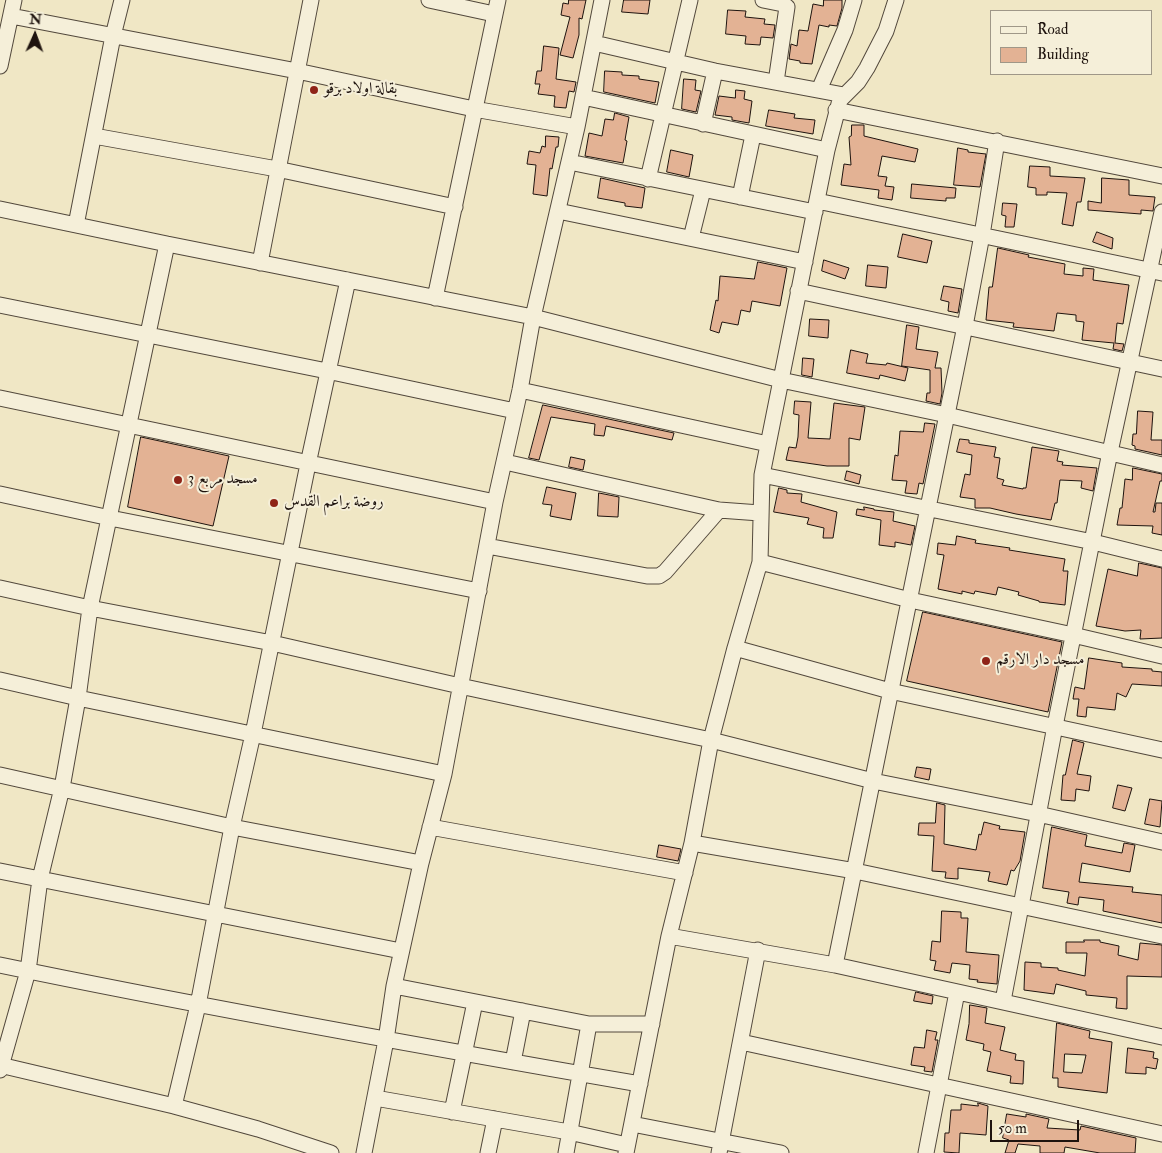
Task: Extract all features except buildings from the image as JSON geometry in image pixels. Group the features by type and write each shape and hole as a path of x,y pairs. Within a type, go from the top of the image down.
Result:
{"street":[{"path":"0,66 14,0"},
{"path":"76,224 113,36 122,0"},
{"path":"260,263 311,0"},
{"path":"429,0 496,7 435,298"},
{"path":"364,1153 386,1040 394,986 421,863 444,774 495,502 520,390 533,317 577,127 602,0"},
{"path":"648,179 690,0"},
{"path":"764,0 787,6 776,82"},
{"path":"819,90 845,30 854,0"},
{"path":"375,1098 569,1132 627,1149 669,936 692,844 711,740 734,648 760,562 762,475 836,110 844,95 858,82 867,68 886,31 896,0"},
{"path":"11,16 298,71 474,109 577,127"},
{"path":"594,43 715,71 844,95"},
{"path":"703,124 715,71"},
{"path":"583,97 827,150"},
{"path":"836,110 1162,176"},
{"path":"740,197 753,134"},
{"path":"94,136 277,169 455,207"},
{"path":"835,965 965,326 998,142"},
{"path":"569,162 740,197 816,206 982,235 1156,272"},
{"path":"691,238 702,190"},
{"path":"0,209 533,317 781,380 1162,465"},
{"path":"558,211 805,262"},
{"path":"1003,1001 1055,726 1129,361 1156,272 1162,212"},
{"path":"167,244 90,608 78,698 62,788 40,879 28,971 1,1067 174,1106 258,1129 331,1153"},
{"path":"174,1106 198,1005 232,827 272,643 327,371 348,280"},
{"path":"798,291 1162,369"},
{"path":"0,305 515,411"},
{"path":"520,390 768,444"},
{"path":"0,398 495,502"},
{"path":"505,462 720,510 760,513"},
{"path":"762,475 1093,542 1162,559"},
{"path":"0,494 110,518 479,591"},
{"path":"487,546 647,576 659,576 665,572 720,510"},
{"path":"760,562 910,600 1162,656"},
{"path":"0,588 90,608 272,643 711,740 873,781 1038,814 1162,842"},
{"path":"734,648 890,691 1162,750"},
{"path":"0,680 444,774"},
{"path":"0,775 232,827 421,863"},
{"path":"430,827 685,873"},
{"path":"692,844 855,871 1162,936"},
{"path":"0,871 402,951"},
{"path":"669,936 758,950 835,965 1162,1037"},
{"path":"720,1147 758,950"},
{"path":"0,965 198,1005 386,1040 640,1084"},
{"path":"394,986 589,1024 652,1024"},
{"path":"926,1153 957,992"},
{"path":"452,1112 475,1002"},
{"path":"513,1062 523,1011"},
{"path":"566,1153 589,1024"},
{"path":"741,1042 1162,1134"},
{"path":"488,1153 495,1120"},
{"path":"632,1124 720,1147 781,1153"}],"place":[{"name":"بقالة اولاد برقو","path":"314,90"},
{"name":"مسجد مربع 3","path":"178,480"},
{"name":"روضة براعم القدس","path":"274,503"},
{"name":"مسجد دار الارقم","path":"986,661"}]}
